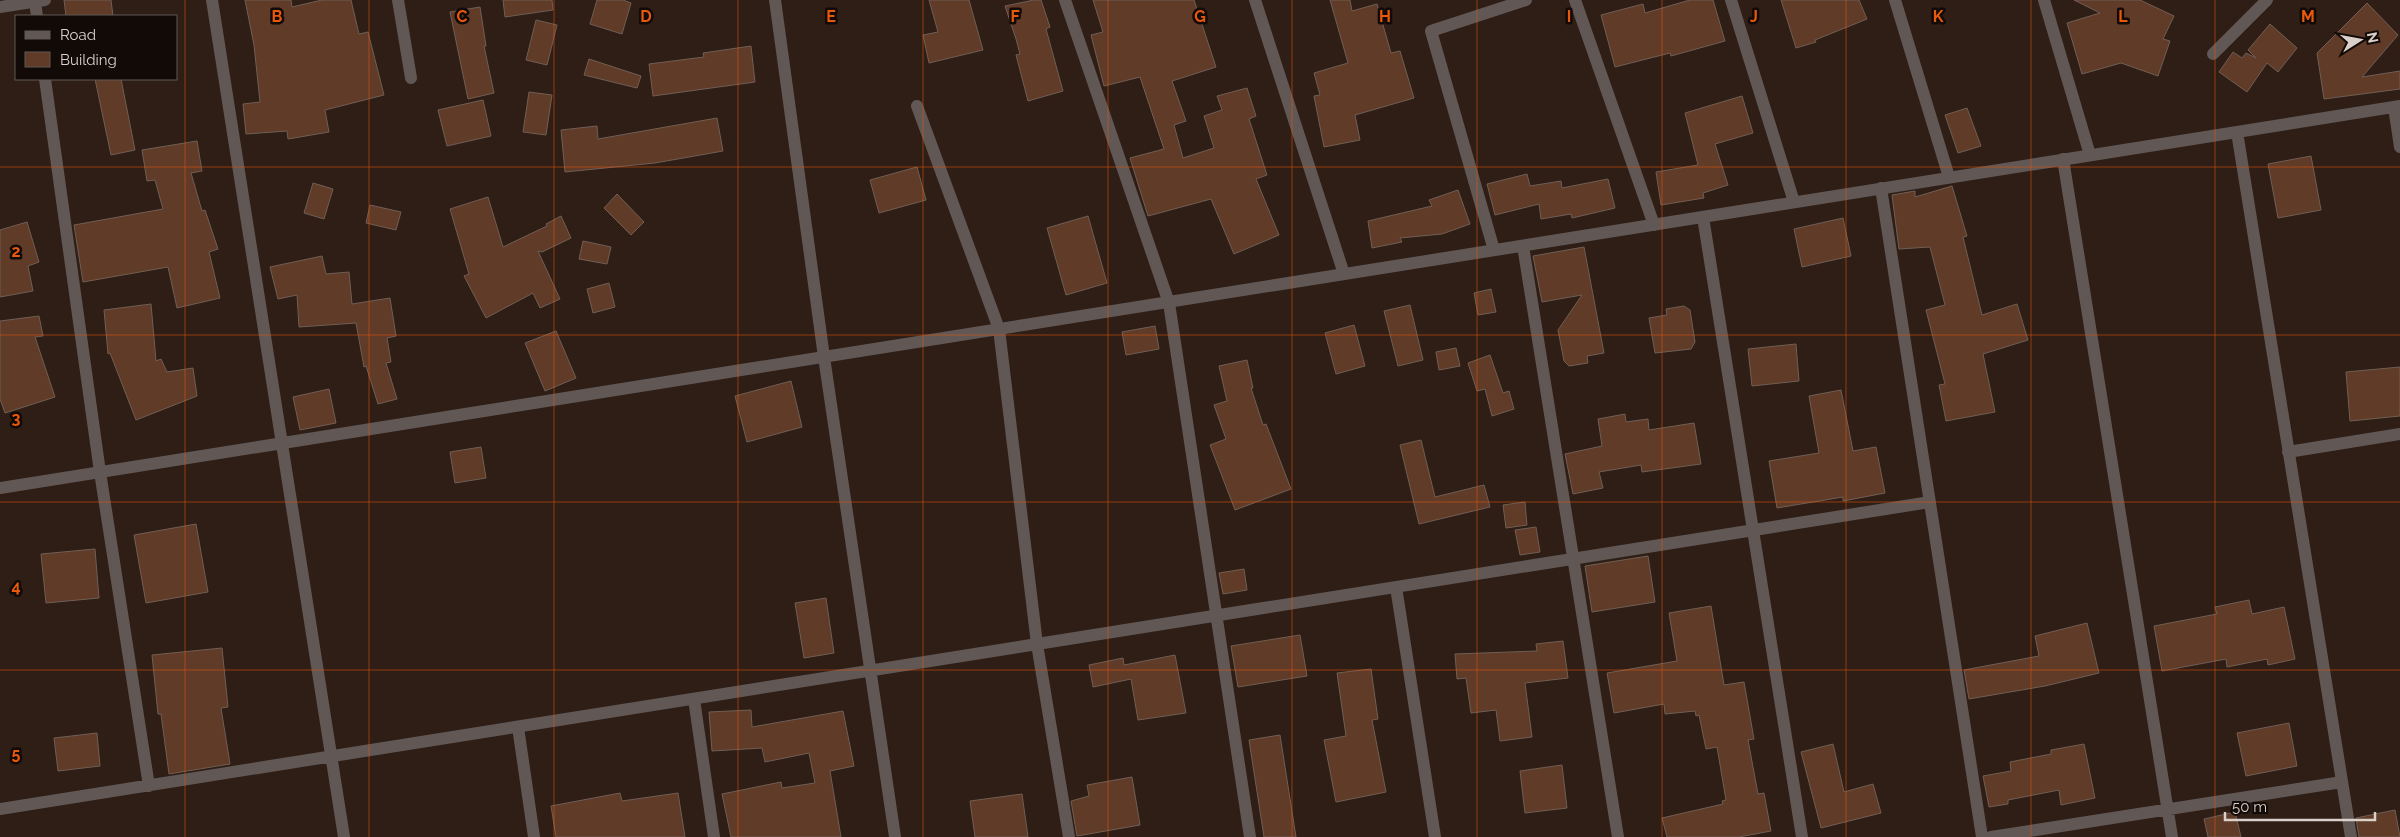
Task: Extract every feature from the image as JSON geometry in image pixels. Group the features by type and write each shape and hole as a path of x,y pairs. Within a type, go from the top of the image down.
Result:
{"street":[{"path":"212,0 344,837"},
{"path":"398,0 411,78"},
{"path":"775,0 869,671 895,837"},
{"path":"1065,0 1169,303 1250,837"},
{"path":"1255,0 1344,274"},
{"path":"1494,250 1431,31 1526,0"},
{"path":"1575,0 1654,224"},
{"path":"1731,0 1794,202"},
{"path":"1895,0 1949,178"},
{"path":"2044,0 2090,155"},
{"path":"2213,54 2267,0"},
{"path":"0,7 40,1 37,15"},
{"path":"45,80 100,472 149,786"},
{"path":"917,106 999,329 1037,644 1068,837"},
{"path":"0,488 2397,106 2400,147"},
{"path":"2237,132 2351,837"},
{"path":"2064,159 2172,837"},
{"path":"1881,188 1982,837"},
{"path":"1703,217 1802,837"},
{"path":"1523,246 1618,837"},
{"path":"2288,452 2400,434"},
{"path":"0,809 1930,502"},
{"path":"1396,587 1435,837"},
{"path":"694,699 714,837"},
{"path":"518,727 534,837"},
{"path":"1991,837 2342,782"}],"building":[{"path":"64,0 111,0 113,15 66,15"},
{"path":"245,0 291,0 292,7 322,0 351,0 359,34 368,32 384,95 325,110 329,132 288,139 287,131 246,134 243,104 260,102 254,45"},
{"path":"503,0 552,0 553,10 505,17"},
{"path":"597,0 623,0 631,3 622,34 590,24"},
{"path":"929,0 969,0 983,50 929,63 923,35 938,32"},
{"path":"1041,0 1050,27 1046,29 1063,91 1028,101 1016,55 1020,54 1005,6"},
{"path":"1093,0 1194,0 1216,67 1172,81 1186,121 1174,125 1183,158 1214,148 1204,116 1222,110 1217,96 1247,88 1256,116 1249,119 1267,175 1256,179 1279,235 1234,254 1211,199 1148,216 1130,158 1164,149 1140,77 1104,86 1091,35 1103,32"},
{"path":"1330,0 1350,0 1352,11 1377,4 1391,53 1400,51 1414,98 1355,115 1360,140 1324,147 1314,96 1320,95 1314,73 1348,63"},
{"path":"1690,0 1713,0 1725,41 1671,56 1670,53 1615,67 1601,15 1643,4 1645,13"},
{"path":"1781,0 1859,0 1867,19 1815,40 1816,42 1796,48"},
{"path":"2074,0 2140,0 2174,16 2163,39 2170,41 2158,76 2121,63 2082,74 2067,23 2100,13"},
{"path":"2367,3 2398,35 2362,77 2400,71 2400,89 2324,99 2317,53"},
{"path":"480,7 486,46 484,46 494,93 468,99 450,12"},
{"path":"536,20 557,25 547,65 526,60"},
{"path":"2270,24 2297,48 2278,72 2267,63 2247,92 2219,72 2233,52 2242,58 2246,53 2256,58 2248,50"},
{"path":"751,46 755,82 653,96 649,64 704,57 703,53"},
{"path":"589,59 641,76 637,88 584,75"},
{"path":"95,80 121,80 135,150 111,155"},
{"path":"529,92 552,95 546,135 523,132"},
{"path":"1742,96 1753,133 1715,144 1728,185 1703,193 1704,198 1661,205 1656,172 1698,165 1685,113"},
{"path":"483,100 491,136 447,146 438,110"},
{"path":"1967,108 1981,146 1958,153 1945,115"},
{"path":"717,118 723,151 655,163 565,172 561,130 597,126 598,139"},
{"path":"197,141 202,171 191,173 202,211 205,210 218,249 209,252 220,298 177,308 168,267 83,282 74,225 163,209 155,180 147,181 142,150"},
{"path":"2311,156 2321,210 2278,218 2268,164"},
{"path":"917,167 926,200 879,213 870,180"},
{"path":"1527,174 1530,186 1561,181 1562,188 1608,179 1615,208 1572,218 1571,214 1541,219 1539,204 1495,215 1487,184"},
{"path":"313,183 333,189 324,219 304,213"},
{"path":"1952,186 1967,236 1963,237 1982,315 2017,304 2028,340 1983,354 1995,412 1946,421 1939,385 1945,384 1926,310 1945,305 1930,247 1899,249 1892,195 1915,191 1915,197"},
{"path":"1458,190 1470,224 1442,234 1400,238 1402,242 1372,248 1368,221 1432,206 1429,200"},
{"path":"617,194 644,222 631,235 604,208"},
{"path":"488,197 503,247 547,226 546,224 561,216 571,238 542,252 538,251 560,299 540,308 533,293 486,318 464,276 469,274 450,209"},
{"path":"370,205 401,212 396,230 366,223"},
{"path":"1088,216 1107,283 1066,295 1047,228"},
{"path":"1843,218 1851,256 1802,267 1794,229"},
{"path":"27,222 39,262 28,266 33,291 0,297 0,230"},
{"path":"583,241 611,247 607,264 579,259"},
{"path":"1584,247 1604,353 1587,356 1588,363 1569,366 1564,361 1558,330 1582,295 1542,302 1533,256"},
{"path":"322,256 326,274 349,272 352,304 390,298 396,336 387,338 391,362 386,363 397,399 378,404 366,366 364,367 356,323 299,327 297,295 278,299 270,267"},
{"path":"609,283 615,307 593,313 587,289"},
{"path":"1491,289 1496,312 1478,315 1474,293"},
{"path":"151,304 156,361 161,359 167,372 193,368 197,396 136,420 110,353 108,354 104,310"},
{"path":"1410,305 1423,360 1398,366 1384,311"},
{"path":"1684,306 1690,310 1695,342 1691,349 1655,353 1649,318 1667,315 1666,309"},
{"path":"39,316 43,336 35,337 55,397 5,413 0,399 0,321"},
{"path":"1354,325 1365,366 1336,374 1325,333"},
{"path":"1155,326 1159,349 1126,355 1122,332"},
{"path":"556,331 576,378 545,391 525,343"},
{"path":"1796,344 1799,381 1752,386 1748,349"},
{"path":"1456,348 1460,366 1439,370 1436,352"},
{"path":"1490,355 1503,393 1509,391 1514,409 1492,416 1485,389 1477,391 1468,363"},
{"path":"1247,360 1253,388 1251,388 1263,425 1266,424 1291,489 1235,510 1210,445 1226,439 1214,405 1227,401 1219,366"},
{"path":"2400,367 2400,416 2350,421 2346,372"},
{"path":"791,381 802,427 747,442 735,396"},
{"path":"329,389 336,423 300,430 293,397"},
{"path":"1841,390 1853,451 1876,447 1885,493 1843,501 1843,497 1777,508 1769,461 1819,453 1809,396"},
{"path":"1625,414 1626,422 1648,419 1649,430 1694,423 1701,464 1642,472 1641,465 1599,472 1603,488 1573,494 1565,454 1602,446 1598,419"},
{"path":"1421,440 1435,497 1484,485 1490,507 1419,524 1400,445"},
{"path":"481,447 486,478 455,483 450,452"},
{"path":"1525,502 1527,525 1506,528 1503,505"},
{"path":"196,524 208,592 146,603 134,535"},
{"path":"1536,527 1540,552 1520,555 1515,530"},
{"path":"95,549 99,598 46,603 41,554"},
{"path":"1648,556 1655,602 1592,612 1585,566"},
{"path":"1244,569 1247,590 1223,594 1219,573"},
{"path":"826,598 834,653 804,658 795,603"},
{"path":"2249,600 2252,614 2284,607 2295,659 2268,665 2267,659 2227,667 2226,659 2162,671 2154,626 2217,614 2215,607"},
{"path":"1711,606 1724,685 1744,682 1754,739 1748,740 1758,794 1764,793 1771,831 1739,837 1667,837 1662,818 1723,804 1722,801 1726,800 1717,747 1706,749 1699,715 1696,716 1695,711 1665,714 1664,704 1614,713 1607,673 1677,661 1669,613"},
{"path":"2087,623 2099,673 2045,686 1969,699 1964,670 2039,656 2035,636"},
{"path":"1300,635 1307,676 1238,687 1231,646"},
{"path":"1563,641 1568,678 1525,683 1532,737 1500,741 1496,710 1471,713 1466,678 1457,679 1455,654 1537,651 1536,644"},
{"path":"222,648 228,707 221,708 230,764 169,774 161,714 158,714 152,655"},
{"path":"1175,655 1186,713 1138,720 1131,679 1093,687 1089,665 1123,658 1124,665"},
{"path":"1371,669 1378,719 1372,720 1386,792 1336,802 1324,740 1346,736 1337,673"},
{"path":"751,710 752,727 843,711 854,766 830,771 841,837 731,837 722,794 781,782 782,788 815,783 809,753 765,762 762,748 712,751 709,712"},
{"path":"2289,723 2297,766 2246,776 2237,733"},
{"path":"97,733 100,766 58,771 54,738"},
{"path":"1280,735 1296,837 1264,837 1249,740"},
{"path":"1833,744 1844,792 1873,784 1881,813 1821,828 1801,752"},
{"path":"2084,744 2095,798 2061,805 2059,790 2008,800 2008,804 1989,807 1983,776 2011,771 2010,762 2051,754 2051,750"},
{"path":"1562,765 1567,808 1525,813 1520,771"},
{"path":"1132,777 1140,825 1077,836 1071,801 1089,796 1087,785"},
{"path":"620,793 622,801 678,793 685,837 556,837 551,806"},
{"path":"1022,794 1028,837 975,837 970,801"},
{"path":"2395,810 2400,837 2359,837 2356,818"},
{"path":"2235,812 2241,837 2208,837 2204,819"}]}
